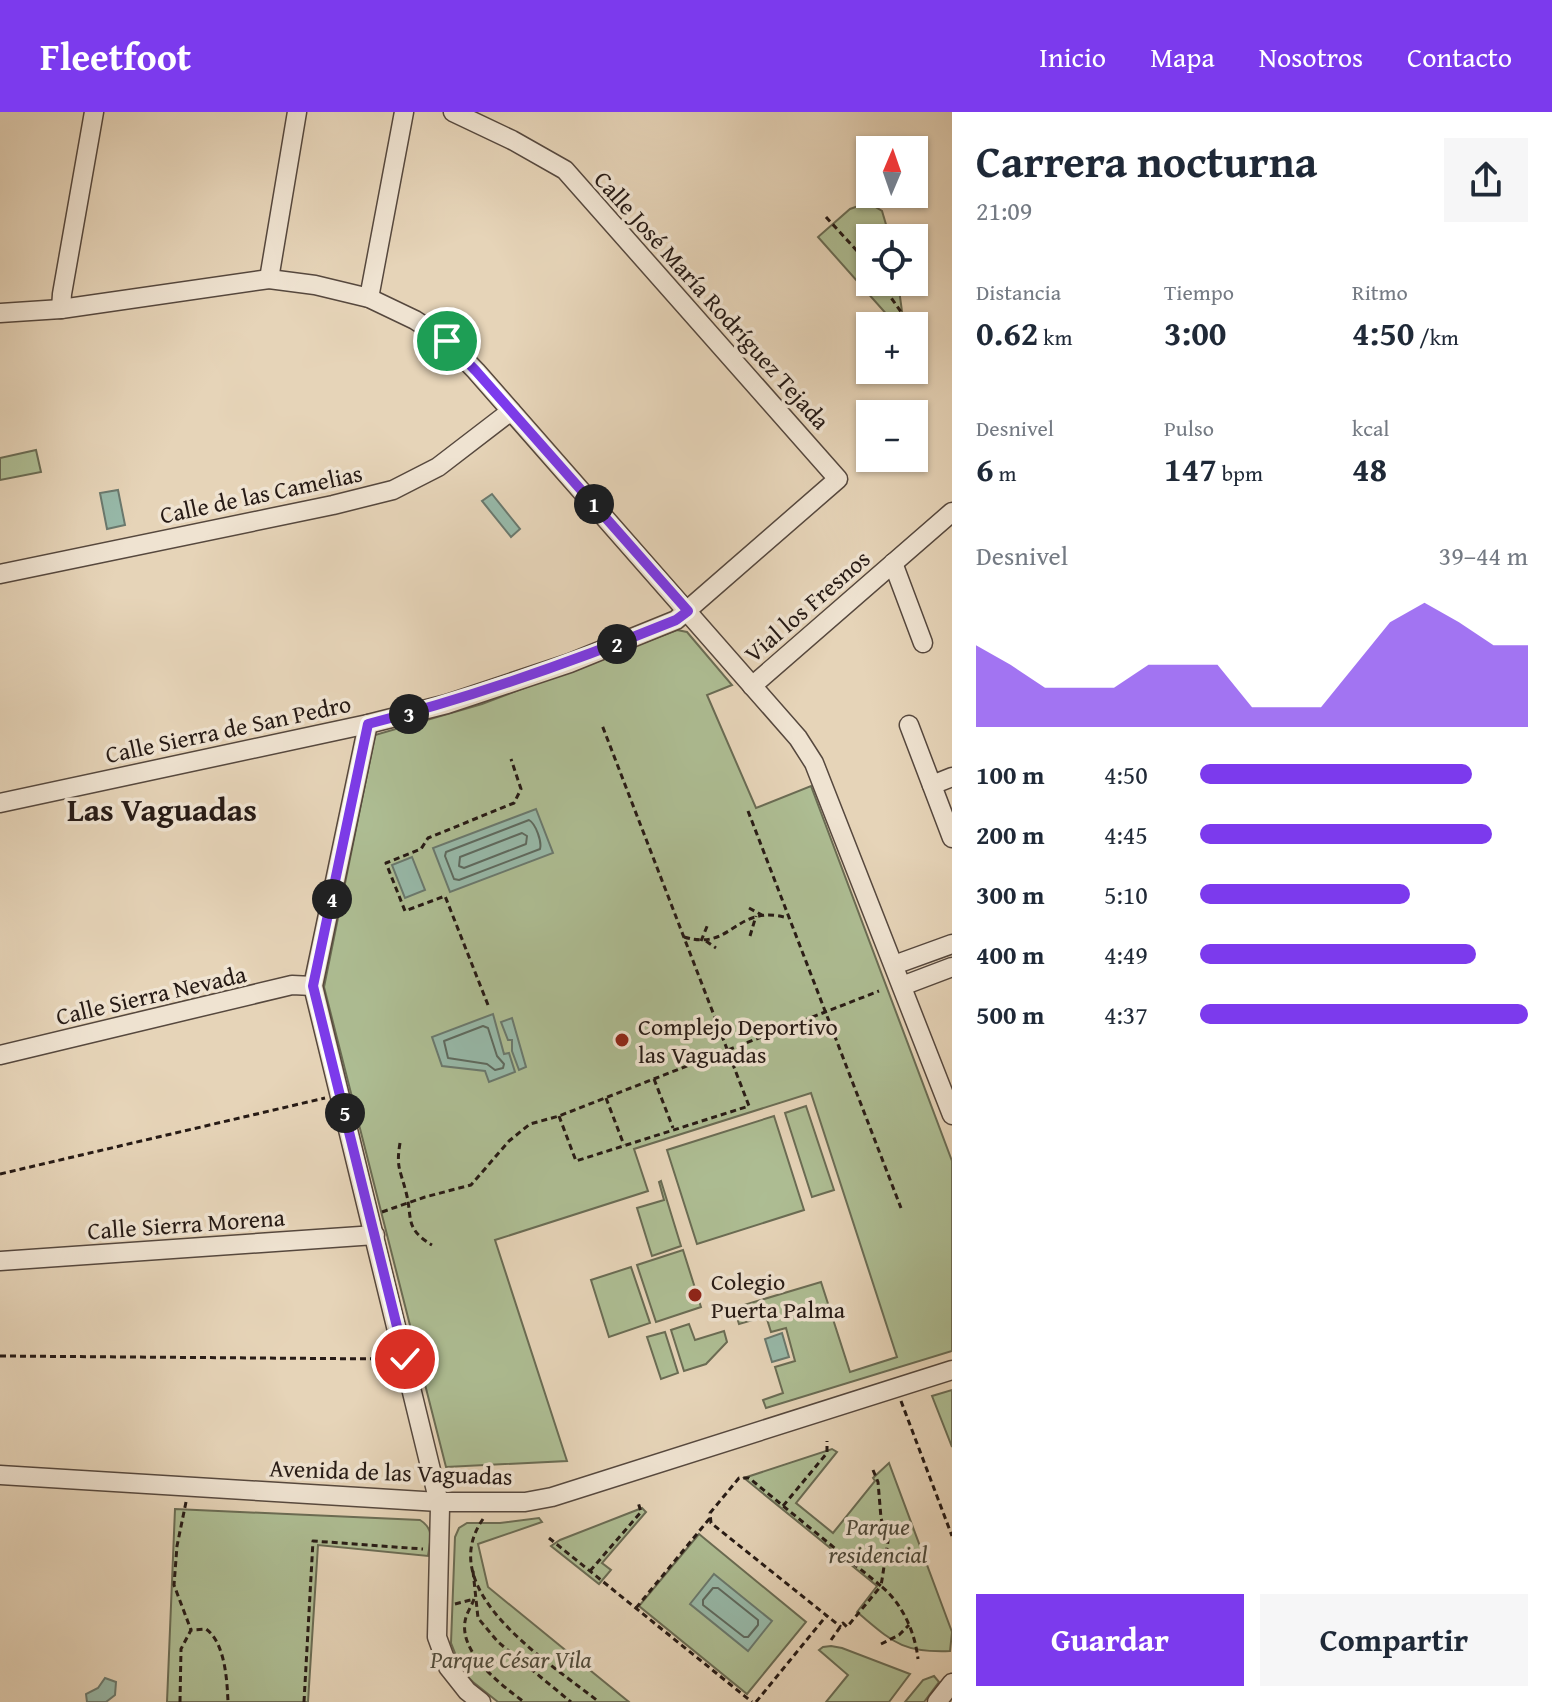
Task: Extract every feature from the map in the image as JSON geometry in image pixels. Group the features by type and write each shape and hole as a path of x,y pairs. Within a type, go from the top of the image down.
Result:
{"street":[{"path":"61,309 94,112"},
{"path":"269,279 297,112"},
{"path":"369,298 404,112"},
{"name":"Calle José María Rodríguez Tejada","path":"453,112 565,170 838,479 688,611"},
{"path":"0,313 61,309 269,279 315,285 369,298 415,320 447,341 798,738 814,763 952,1115"},
{"name":"Calle de las Camelias","path":"0,574 393,490 438,467 511,411"},
{"name":"Vial los Fresnos","path":"752,686 952,512"},
{"name":"Vial los Fresnos","path":"893,563 923,643"},
{"name":"Calle Sierra de San Pedro","path":"0,803 368,724 447,704 570,663 676,620 688,611"},
{"path":"368,724 313,986 439,1502 437,1637 448,1667 467,1691 481,1702"},
{"path":"909,725 952,838"},
{"path":"932,785 952,777"},
{"path":"894,965 952,944"},
{"path":"902,986 952,967"},
{"name":"Calle Sierra Nevada","path":"0,1055 292,985 313,986"},
{"name":"Calle Sierra Morena","path":"0,1261 375,1235"},
{"name":"Avenida de las Vaguadas","path":"0,1475 439,1502 525,1502 552,1497 952,1370"},
{"path":"937,1702 952,1683"}],"path":[{"path":"826,217 856,250"},
{"path":"559,1116 576,1161 749,1106 602,725"},
{"path":"488,1005 445,896 405,911 386,863 421,849 428,838 514,803 521,789 511,759"},
{"path":"748,811 901,1208"},
{"path":"749,908 762,915"},
{"path":"703,941 721,937 743,920 756,916 772,914 789,919"},
{"path":"750,936 756,916"},
{"path":"703,941 708,924"},
{"path":"684,937 716,948"},
{"path":"370,1215 471,1185 509,1141 530,1124 559,1116 879,991"},
{"path":"654,1079 673,1129"},
{"path":"0,1174 340,1094"},
{"path":"606,1098 624,1145"},
{"path":"400,1143 397,1161 413,1230 432,1245"},
{"path":"0,1356 405,1359"},
{"path":"896,1388 952,1536"},
{"path":"783,1506 827,1453 827,1441"},
{"path":"831,1640 843,1623 847,1627 881,1586 888,1541 881,1518 878,1482 873,1470"},
{"path":"841,1627 711,1523 710,1513 739,1478 744,1476 881,1586 897,1603 909,1625 917,1645 918,1659"},
{"path":"180,1702 181,1649 191,1630 174,1585 177,1546 190,1487"},
{"path":"495,1502 476,1529 471,1544 478,1618 498,1642 571,1702"},
{"path":"590,1571 641,1512 638,1502"},
{"path":"636,1608 710,1518"},
{"path":"549,1538 754,1702 827,1615"},
{"path":"304,1702 313,1541 439,1550"},
{"path":"472,1565 483,1599 504,1626 599,1702"},
{"path":"438,1608 474,1599"},
{"path":"474,1599 465,1618 466,1639 482,1666 524,1702"},
{"path":"881,1644 899,1635 909,1625"},
{"path":"191,1630 206,1629 216,1636 228,1702"}],"green space":[{"path":"877,208 882,211 886,224 856,224 856,280 818,237 850,209"},
{"path":"870,296 900,296 902,312 885,312"},
{"path":"36,450 41,472 0,480 0,458"},
{"name":"Complejo Deportivo las Vaguadas","path":"677,630 687,632 732,685 707,695 756,808 811,786 952,1161 952,1351 766,1408 763,1400 783,1393 775,1367 795,1361 786,1328 771,1332 766,1316 739,1324 734,1308 821,1282 850,1372 897,1357 811,1093 634,1149 648,1191 495,1240 567,1461 446,1467 324,987 375,735 482,704"},
{"path":"806,1106 834,1190 812,1197 785,1113"},
{"path":"774,1116 804,1210 697,1244 667,1150"},
{"path":"661,1181 681,1246 652,1256 637,1208 664,1200"},
{"path":"683,1250 701,1307 656,1322 637,1265"},
{"path":"631,1267 650,1323 609,1337 591,1280"},
{"path":"689,1324 695,1340 724,1331 727,1342 706,1364 684,1371 671,1330"},
{"path":"665,1332 678,1373 661,1379 647,1337"},
{"path":"952,1390 952,1447 932,1396"},
{"name":"Parque residencial","path":"832,1449 837,1452 796,1503 833,1533 875,1481 873,1478 889,1463 952,1632 950,1651 908,1647 879,1631 857,1612 877,1586 744,1478"},
{"path":"642,1508 646,1512 602,1563 611,1570 599,1584 551,1546 560,1540"},
{"path":"175,1509 420,1520 430,1531 428,1556 318,1545 308,1702 167,1702"},
{"name":"Parque César Vila","path":"539,1518 542,1522 478,1544 488,1587 629,1702 498,1702 462,1671 451,1643 455,1537 459,1528 467,1523"},
{"path":"699,1534 806,1622 747,1694 639,1606"},
{"path":"831,1646 910,1674 889,1702 826,1702 848,1675 819,1650"},
{"path":"934,1676 939,1682 924,1702 905,1702 923,1680"}],"water":[{"path":"118,490 125,525 107,529 100,493"},
{"path":"492,494 520,529 511,537 482,501"},
{"path":"536,809 553,853 450,892 433,848"},
{"path":"412,857 425,890 405,898 392,865"},
{"path":"493,1014 504,1054 509,1053 515,1072 489,1082 485,1071 442,1066 432,1037"},
{"path":"512,1018 526,1067 519,1070 512,1051 512,1040 508,1040 501,1022"},
{"path":"782,1333 789,1357 772,1362 765,1339"},
{"path":"714,1574 772,1621 748,1651 690,1604"},
{"path":"105,1678 116,1682 115,1695 106,1702 87,1702 86,1694 98,1688"}],"place":[{"name":"Complejo Deportivo las Vaguadas","path":"622,1040"},
{"name":"Colegio Puerta Palma","path":"695,1295"}],"district":[{"name":"Las Vaguadas","path":"162,809"}],"route":[{"path":"405,1359 313,986 368,724 447,704 570,663 676,620 688,611 447,341"}]}
